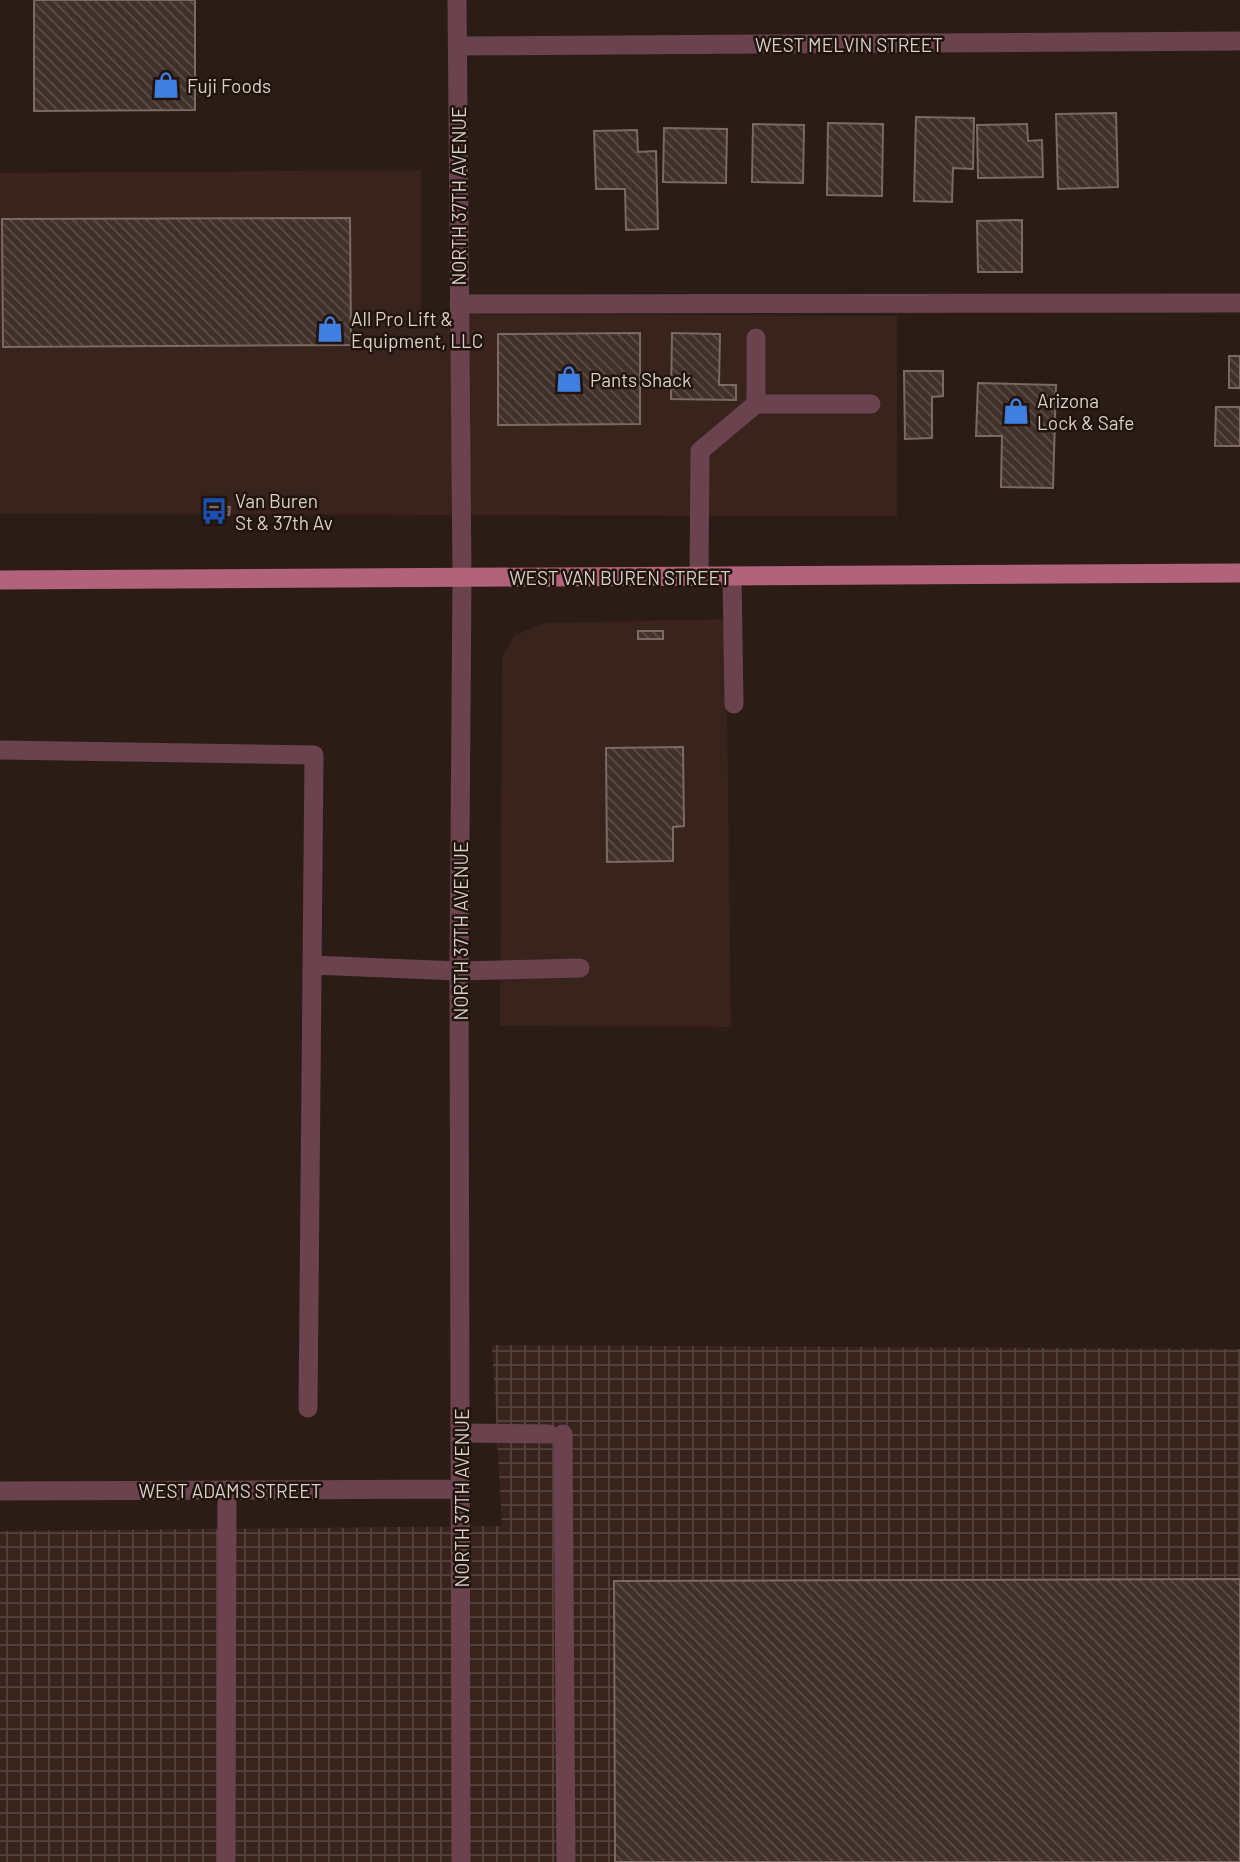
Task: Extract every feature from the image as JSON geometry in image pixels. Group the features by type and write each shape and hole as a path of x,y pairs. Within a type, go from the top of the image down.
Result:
{"main road":[{"name":"WEST VAN BUREN STREET","path":"0,580 1240,573"}],"street":[{"name":"NORTH 37TH AVENUE","path":"457,0 462,578 461,1862"},
{"name":"WEST MELVIN STREET","path":"457,46 1240,41"},
{"path":"459,304 1240,303"},
{"path":"757,338 757,404"},
{"path":"699,576 700,451 757,404 870,404"},
{"path":"732,576 734,704"},
{"path":"0,750 314,755 308,1408"},
{"path":"312,965 460,971 580,968"},
{"path":"460,1433 556,1434 566,1862"},
{"name":"WEST ADAMS STREET","path":"0,1491 461,1489"},
{"path":"226,1862 227,1490"}],"shaded area":[{"path":"421,170 421,314 897,316 897,516 0,514 0,173"},
{"path":"726,619 731,1027 500,1026 502,656 515,635 545,623"},
{"path":"492,1345 1240,1349 1240,1862 0,1862 0,1531 502,1526"}],"building":[{"path":"34,0 195,0 195,110 34,111"},
{"path":"1116,113 1118,187 1058,189 1056,114"},
{"path":"916,117 974,118 973,169 953,168 952,202 914,201"},
{"path":"828,123 883,124 882,196 827,195"},
{"path":"753,124 804,125 803,183 752,182"},
{"path":"1027,124 1028,141 1042,140 1043,177 978,178 977,125"},
{"path":"664,128 727,129 726,183 663,182"},
{"path":"637,130 638,152 656,151 658,229 626,230 625,189 596,189 594,131"},
{"path":"350,218 351,345 3,347 2,219"},
{"path":"1022,220 1022,272 978,272 977,221"},
{"name":"Pants Shack","path":"640,333 640,424 498,425 498,334"},
{"path":"672,333 720,334 719,385 736,385 736,400 671,399"},
{"path":"1229,356 1240,356 1240,388 1229,388"},
{"path":"904,371 943,371 943,396 932,397 932,438 905,439"},
{"name":"Arizona Lock & Safe","path":"978,383 1056,385 1053,488 1001,487 1002,436 976,436"},
{"path":"1216,407 1240,407 1240,446 1215,446"},
{"path":"209,507 230,507 229,515 208,514"},
{"path":"638,631 663,631 663,639 638,639"},
{"path":"683,747 684,826 673,827 673,861 607,862 606,748"},
{"path":"1240,1579 1240,1862 615,1862 614,1581"}],"place":[{"name":"Fuji Foods","path":"166,85"},
{"name":"All Pro Lift & Equipment, LLC","path":"330,329"},
{"name":"Pants Shack","path":"569,379"},
{"name":"Arizona Lock & Safe","path":"1016,411"},
{"name":"Van Buren St & 37th Av","path":"214,511"}]}
